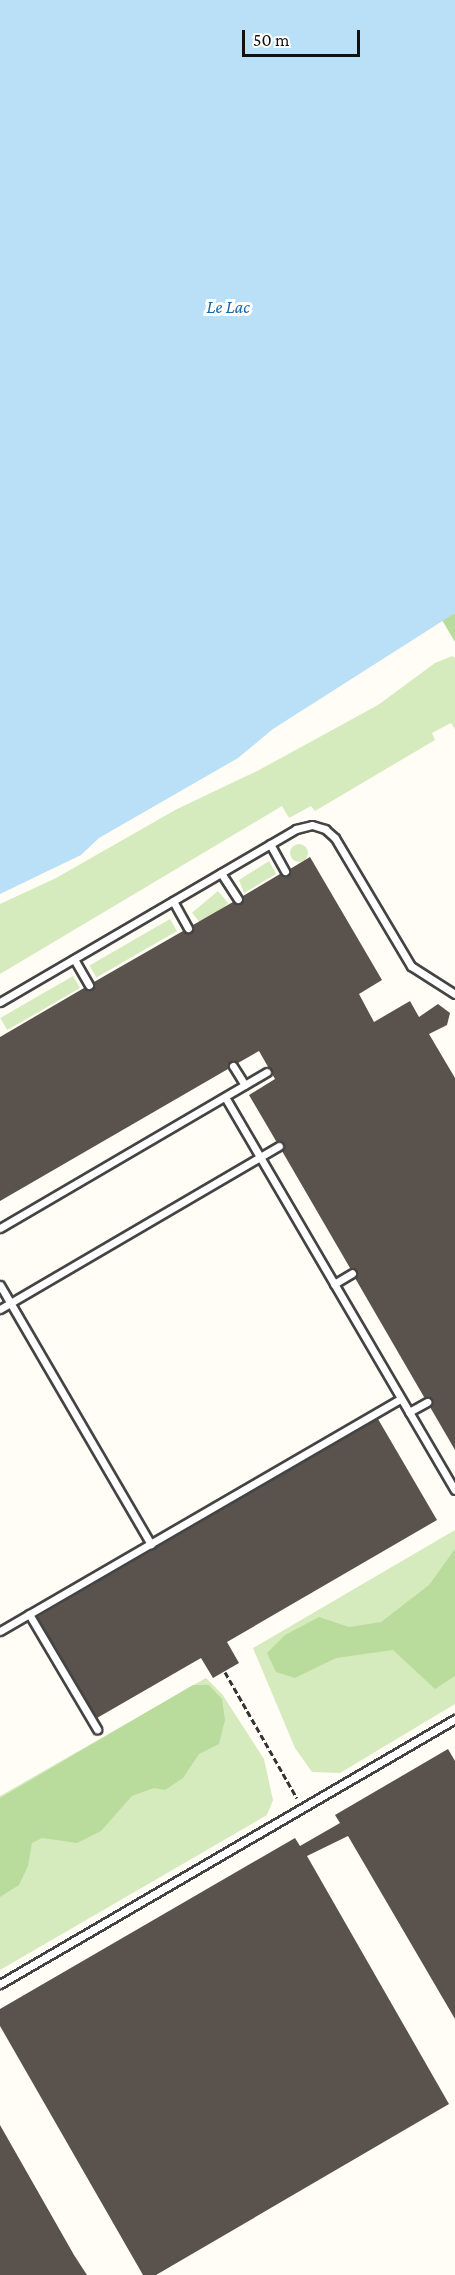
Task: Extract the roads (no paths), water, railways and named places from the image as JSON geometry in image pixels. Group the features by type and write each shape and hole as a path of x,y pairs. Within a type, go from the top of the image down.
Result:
{"lane":[{"path":"0,1002 304,826 319,826 330,832 402,956 411,966 455,994"},
{"path":"270,844 285,871"},
{"path":"221,873 238,899"},
{"path":"173,901 188,928"},
{"path":"74,959 89,985"},
{"path":"234,1066 245,1085"},
{"path":"0,1228 267,1072"},
{"path":"225,1097 455,1490"},
{"path":"0,1309 279,1146"},
{"path":"334,1284 352,1273"},
{"path":"0,1285 151,1544"},
{"path":"0,1631 401,1399"},
{"path":"409,1412 427,1402"},
{"path":"29,1614 97,1729"},
{"path":"0,1984 455,1719"}],"water":[{"name":"Le Lac","path":"0,0 455,0 455,613 273,729 238,758 99,838 81,855 0,894"}]}
